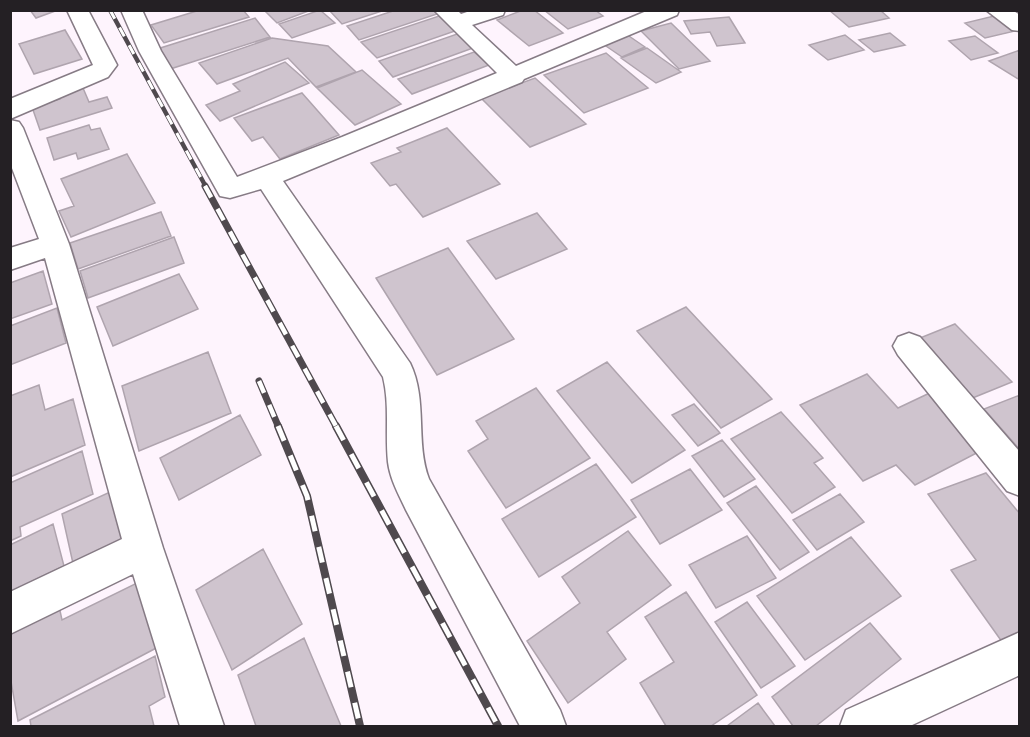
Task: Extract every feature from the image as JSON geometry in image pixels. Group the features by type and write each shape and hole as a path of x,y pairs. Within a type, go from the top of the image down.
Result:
{"street":[{"path":"10,111 17,105 100,72 104,68 105,65 77,10"},
{"path":"131,10 150,51 230,189 267,177 514,77 669,10"},
{"path":"451,17 495,10"},
{"path":"996,10 1020,25"},
{"path":"451,17 514,77"},
{"path":"10,128 55,244 144,548 202,726"},
{"path":"267,177 398,373 404,389 406,462 410,478 544,726"},
{"path":"10,259 55,244"},
{"path":"909,346 1020,479"},
{"path":"10,614 144,548"},
{"path":"862,726 1020,653"}],"building":[{"path":"30,10 58,10 36,18"},
{"path":"200,10 243,10 249,17 164,43 151,25"},
{"path":"311,10 277,23 266,12"},
{"path":"320,10 335,23 292,38 279,24"},
{"path":"329,10 385,10 342,24"},
{"path":"396,10 433,10 437,14 359,40 347,26"},
{"path":"523,10 534,10 563,33 529,46 497,20"},
{"path":"544,10 595,10 603,16 568,29"},
{"path":"829,10 880,10 889,18 849,27"},
{"path":"439,16 455,31 377,58 361,42"},
{"path":"994,16 1015,31 985,38 965,23"},
{"path":"729,17 745,43 717,46 710,32 691,34 684,21"},
{"path":"255,18 270,37 167,70 154,50"},
{"path":"671,23 710,61 679,69 641,31"},
{"path":"65,30 82,59 34,74 19,44"},
{"path":"890,33 905,45 874,52 859,40"},
{"path":"457,34 473,48 393,77 379,61"},
{"path":"626,34 645,47 622,57 603,44"},
{"path":"845,35 864,50 828,60 809,45"},
{"path":"975,36 998,53 971,60 949,41"},
{"path":"272,38 328,46 356,72 316,87 288,58 217,84 199,63"},
{"path":"647,48 681,72 656,83 621,58"},
{"path":"1020,50 1020,80 989,61"},
{"path":"474,52 489,65 412,94 398,79"},
{"path":"606,53 648,88 584,113 544,75"},
{"path":"285,62 309,83 220,121 206,105 240,91 233,84"},
{"path":"362,70 401,104 355,125 317,88"},
{"path":"535,78 586,124 530,147 481,98"},
{"path":"83,88 89,102 107,97 112,108 40,130 32,107 60,99 59,95"},
{"path":"302,93 339,135 280,159 263,137 252,141 234,118"},
{"path":"89,125 91,130 100,128 109,149 78,159 76,153 54,160 47,138"},
{"path":"447,128 500,184 423,217 396,184 390,186 371,163 401,152 397,148"},
{"path":"127,154 155,203 71,237 59,211 74,206 61,179"},
{"path":"161,212 171,236 78,269 70,243"},
{"path":"537,213 567,249 496,279 467,241"},
{"path":"174,237 184,263 88,298 80,271"},
{"path":"448,248 514,339 437,375 376,278"},
{"path":"43,271 52,304 10,319 10,283"},
{"path":"179,274 198,309 113,346 97,307"},
{"path":"686,307 772,399 721,428 637,331"},
{"path":"57,308 66,343 10,365 10,326"},
{"path":"955,324 1012,382 970,399 915,340"},
{"path":"208,352 231,413 139,451 122,386"},
{"path":"607,362 685,450 632,483 557,391"},
{"path":"867,374 898,408 936,390 990,446 915,485 896,465 863,481 800,405"},
{"path":"39,385 45,410 73,399 85,445 10,477 10,396"},
{"path":"536,388 590,458 506,508 468,451 488,439 476,421"},
{"path":"1020,395 1020,450 984,409"},
{"path":"694,404 720,433 698,446 672,415"},
{"path":"781,412 823,458 814,463 835,487 792,513 731,439"},
{"path":"240,415 261,455 179,500 160,458"},
{"path":"722,440 755,479 724,497 692,456"},
{"path":"82,451 93,494 20,527 21,536 10,541 10,483"},
{"path":"596,464 636,517 539,577 502,519"},
{"path":"690,469 722,510 660,544 631,500"},
{"path":"986,473 1020,514 1020,640 1005,646 951,570 976,560 928,494"},
{"path":"756,486 809,552 780,570 727,503"},
{"path":"110,492 124,545 74,568 62,514"},
{"path":"840,494 864,522 817,550 793,520"},
{"path":"53,524 64,566 10,592 10,545"},
{"path":"628,531 671,585 607,632 626,659 568,703 527,641 580,603 562,577"},
{"path":"747,536 776,578 716,608 689,565"},
{"path":"851,537 901,596 805,660 757,596"},
{"path":"263,549 302,624 232,670 196,590"},
{"path":"141,581 160,646 18,721 10,676 10,629 59,606 62,620"},
{"path":"686,592 757,695 711,726 666,726 640,683 674,662 645,617"},
{"path":"747,602 795,666 761,688 715,622"},
{"path":"870,623 901,659 816,726 793,726 772,697"},
{"path":"304,638 341,726 256,726 238,675"},
{"path":"155,656 165,697 149,706 154,726 31,726 30,720"},
{"path":"758,703 775,726 727,726"}],"railway":[{"path":"110,10 206,187"},
{"path":"205,186 337,428"},
{"path":"259,381 279,428"},
{"path":"278,426 307,496 360,726"},
{"path":"336,426 498,726"}]}
